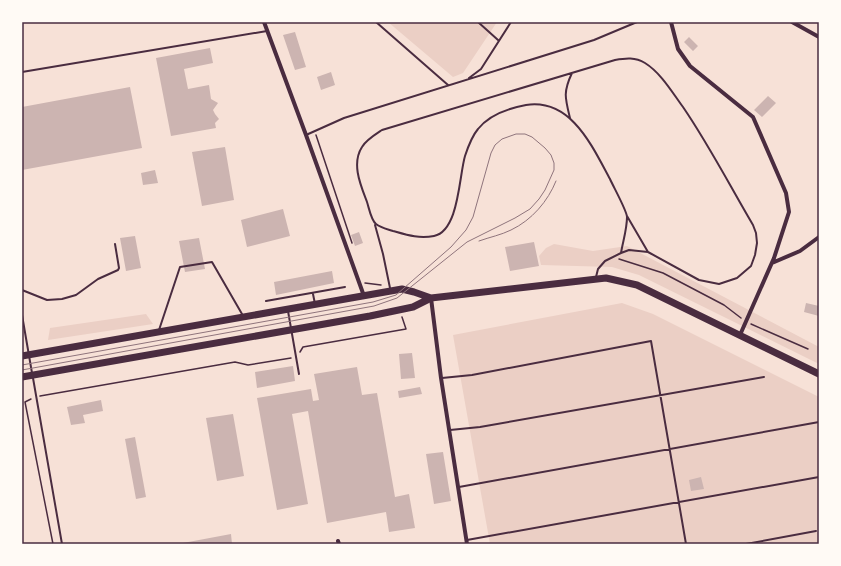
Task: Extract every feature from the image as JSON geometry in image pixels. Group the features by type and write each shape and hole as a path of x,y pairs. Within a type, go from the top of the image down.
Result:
{"highway":[{"path":"22,377 400,310 413,307 431,298 606,278 637,285 819,374"},
{"path":"26,356 390,291 408,290 431,298"}],"street":[{"path":"264,22 364,296"},
{"path":"671,22 678,49 690,66 753,117 786,193 789,212 772,263 740,335"},
{"path":"792,22 819,38"},
{"path":"772,263 800,252 819,237"},
{"path":"431,298 441,378 467,542"}],"lane":[{"path":"376,22 448,85"},
{"path":"478,22 498,40"},
{"path":"468,79 481,68 511,22"},
{"path":"306,135 344,118 594,40 637,22"},
{"path":"22,72 267,30"},
{"path":"390,291 375,223 357,171 357,159 362,147 373,136 390,127 615,60 628,58 637,59 646,64 660,76 694,124 756,233 757,243 755,255 751,266 737,278 719,284 699,280 648,252 629,250 605,261 598,269 596,279"},
{"path":"570,120 565,97 567,84 572,73"},
{"path":"375,223 382,228 408,237 422,238 441,234 447,227 453,215 465,156 471,140 479,128 496,115 517,107 535,104 549,106 561,111 584,132 610,180 627,216 648,252"},
{"path":"621,253 627,216"},
{"path":"22,290 47,300 62,299 76,295 98,279 118,270 119,268 115,244"},
{"path":"158,332 180,267 212,262 244,317"},
{"path":"266,302 345,287"},
{"path":"313,294 315,305"},
{"path":"288,310 299,374"},
{"path":"22,315 26,356 32,375 62,544"},
{"path":"441,378 472,376 651,341 686,544"},
{"path":"450,430 480,427 764,377"},
{"path":"458,486 819,422"},
{"path":"467,542 819,477"},
{"path":"746,544 816,530"}],"path":[{"path":"614,257 663,274 724,305 746,322 808,349"},
{"path":"26,402 53,544"}],"shaded area":[{"path":"388,22 497,22 463,73 453,77"},
{"path":"554,244 593,251 627,246 819,347 819,364 639,275 612,267 541,265 539,256 546,248"},
{"path":"622,303 653,314 819,397 819,544 490,544 453,335"},
{"path":"146,314 153,324 48,340 50,328"}],"building":[{"path":"295,32 306,67 295,70 283,35"},
{"path":"689,37 698,46 693,51 684,42"},
{"path":"210,48 213,63 184,69 188,89 209,85 211,99 218,103 213,110 219,119 215,123 216,128 171,136 156,58"},
{"path":"331,72 335,85 321,90 317,77"},
{"path":"130,87 142,148 22,170 22,107"},
{"path":"768,96 776,103 762,117 754,110"},
{"path":"225,147 234,200 202,206 192,152"},
{"path":"155,170 158,183 143,185 141,173"},
{"path":"283,209 290,236 247,247 241,220"},
{"path":"359,232 363,243 355,246 351,235"},
{"path":"135,236 141,268 126,271 120,238"},
{"path":"199,238 205,269 185,272 179,241"},
{"path":"534,242 539,266 510,271 505,247"},
{"path":"332,271 334,283 276,295 274,282"},
{"path":"806,303 819,306 819,316 804,312"},
{"path":"412,353 415,378 401,379 399,354"},
{"path":"293,366 295,381 257,388 255,372"},
{"path":"357,367 362,395 377,393 395,497 409,494 415,528 389,532 386,512 327,523 308,411 292,414 308,504 277,510 257,398 311,389 313,401 319,400 314,374"},
{"path":"420,387 422,394 399,398 398,391"},
{"path":"101,400 103,411 83,415 85,423 71,425 67,407"},
{"path":"233,414 244,476 217,481 206,418"},
{"path":"135,437 146,497 136,499 125,439"},
{"path":"443,452 451,501 434,504 426,454"},
{"path":"701,477 704,489 691,491 689,480"},
{"path":"231,534 232,544 183,544 183,543"}],"tram line":[{"path":"22,365 373,302 396,295 451,247 466,230 473,217 491,153 495,145 502,139 516,134 525,134 532,137 551,155 554,163 554,170 545,190 530,209 467,242 397,298 374,306 22,370"},
{"path":"479,241 507,232 526,221 544,203 556,181"}]}
